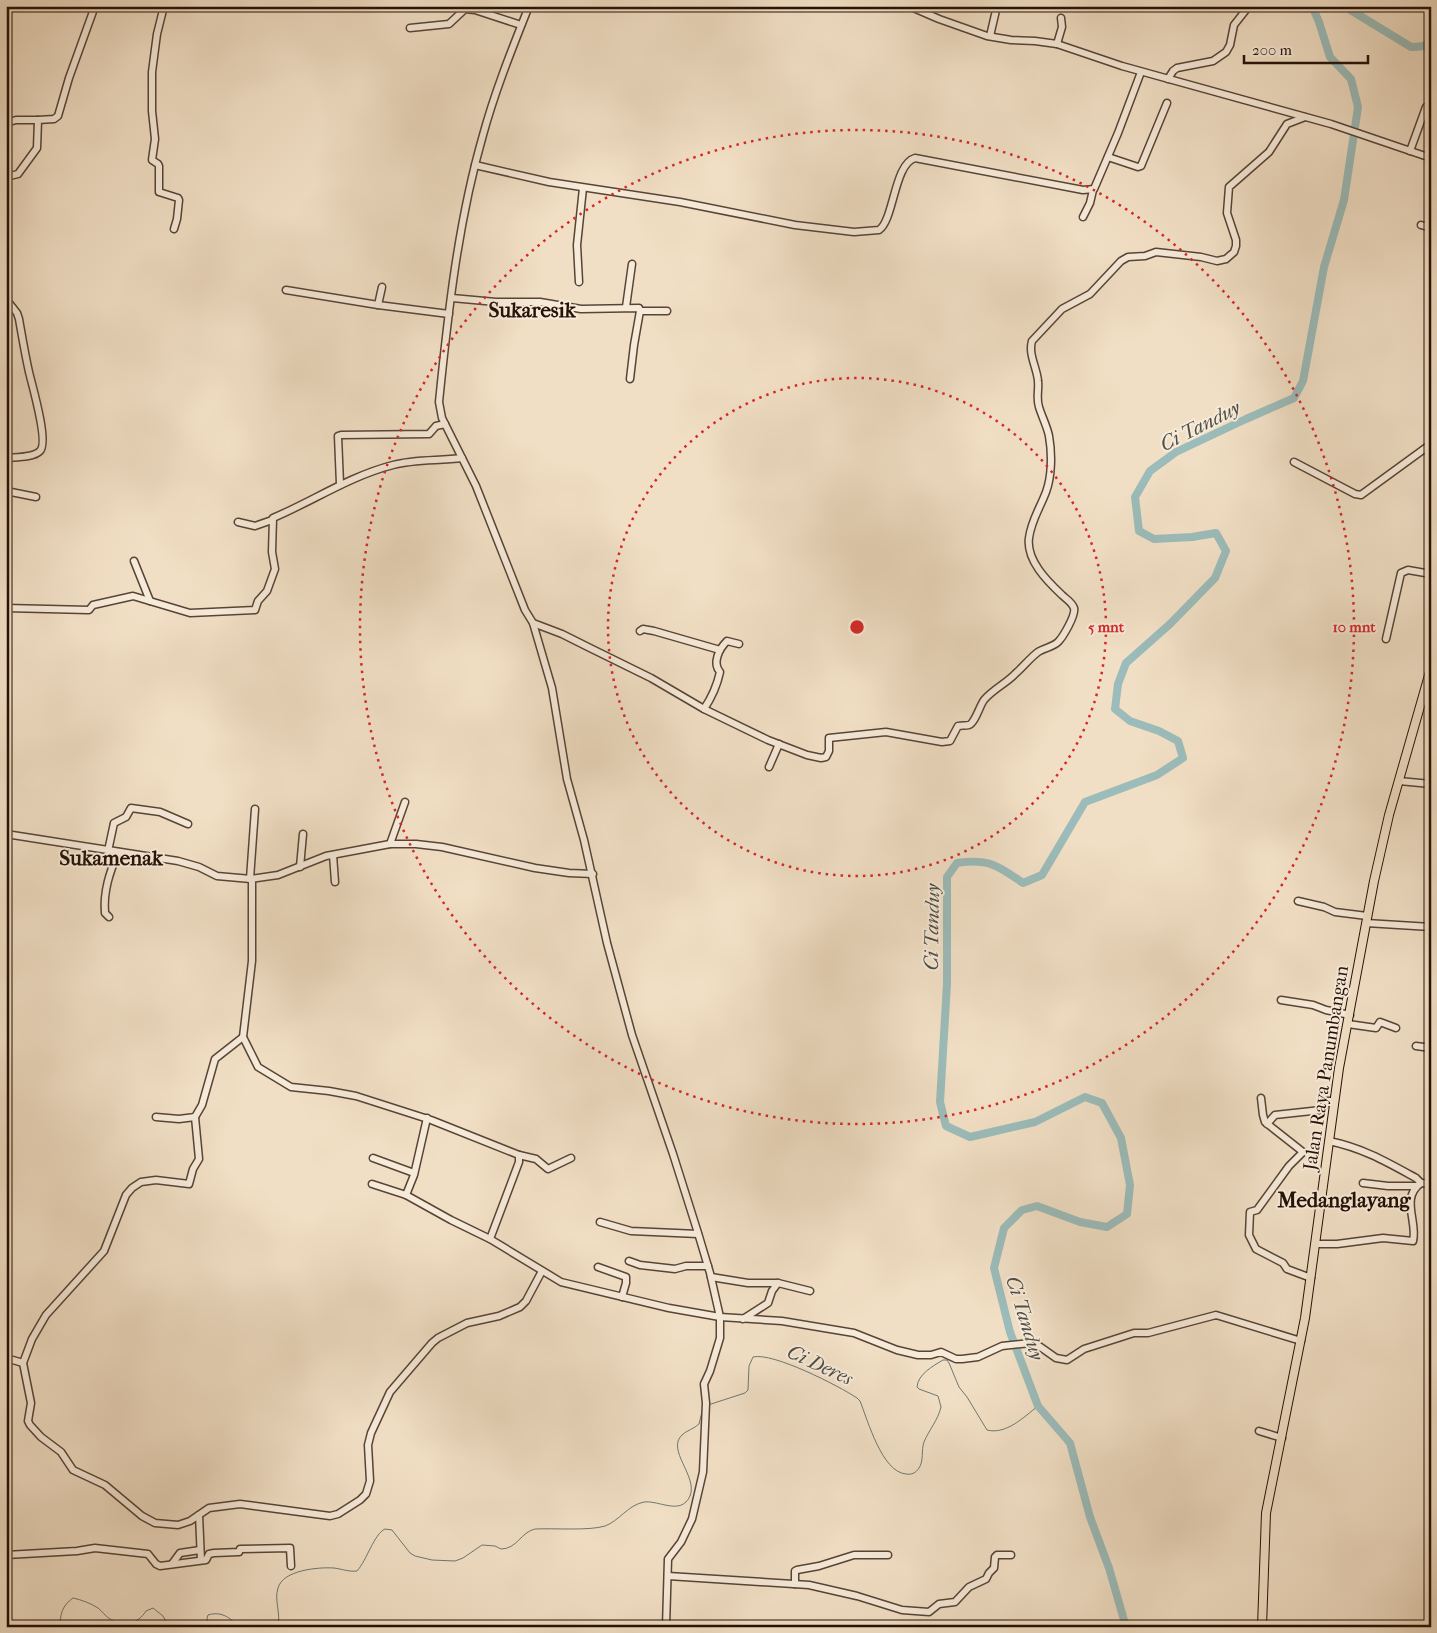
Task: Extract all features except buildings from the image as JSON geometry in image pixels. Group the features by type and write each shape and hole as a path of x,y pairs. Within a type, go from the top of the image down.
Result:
{"main road":[{"name":"Jalan Raya Panumbangan","path":"1262,1627 1266,1513 1301,1341 1334,1101 1367,920 1389,815 1431,668"}],"street":[{"path":"6,123 14,120 54,120 58,116 69,78 95,6"},
{"path":"164,6 152,72 152,111 155,139 152,160 158,165 159,192 172,195 179,200 174,229"},
{"path":"529,6 504,69 475,165 462,226 439,402 440,413 476,486 524,610 533,623 552,688 567,778 593,874 607,943 632,1035 673,1154 708,1266 720,1317 720,1338 704,1384 706,1403 704,1466 692,1519 681,1542 668,1559 666,1627"},
{"path":"909,6 964,29 990,36 1056,44 1141,72 1331,124 1431,158"},
{"path":"990,36 997,6"},
{"path":"1168,79 1177,68 1213,61 1226,52 1230,44 1234,25 1248,6"},
{"path":"410,28 448,24 458,17 464,8 521,25"},
{"path":"1056,44 1062,27 1062,18"},
{"path":"1083,217 1141,72"},
{"path":"1108,157 1138,167 1141,166 1167,103"},
{"path":"1410,151 1426,107"},
{"path":"533,623 562,634 651,678 704,709 807,755 821,758 827,756 829,738 886,732 950,741 958,726 973,722 981,704 991,693 1017,673 1043,648 1056,643 1061,638 1075,610 1044,578 1035,563 1028,538 1031,525 1050,482 1048,432 1038,404 1038,382 1034,368 1032,340 1062,309 1090,294 1123,259 1145,256 1156,252 1201,257 1217,261 1226,260 1234,252 1236,246 1227,213 1230,185 1269,152 1287,124 1305,117"},
{"path":"6,177 18,174 37,148 38,120"},
{"path":"475,165 584,188 680,202 790,224 859,232 883,228 905,167 911,159 915,158 1083,190 1093,190"},
{"path":"579,282 578,245 584,188"},
{"path":"1421,225 1431,228"},
{"path":"626,307 632,264"},
{"path":"378,305 382,286"},
{"path":"286,290 449,314"},
{"path":"452,298 496,302 540,302 581,309 626,307 639,308 640,311 667,311"},
{"path":"6,299 17,313 19,319 29,374 39,413 42,448 34,454 6,458"},
{"path":"630,378 640,311"},
{"path":"340,484 338,436 429,434 436,426 446,424"},
{"path":"1294,462 1355,494 1361,495 1431,444"},
{"path":"238,522 255,526 272,520 340,484 392,465 406,462 462,458"},
{"path":"6,491 36,497"},
{"path":"6,608 90,610 93,605 133,596 183,611 200,614 215,611 255,610 258,601 263,597 270,584 275,569 272,552 272,520"},
{"path":"134,560 150,601"},
{"path":"1386,639 1401,573 1408,570 1431,574"},
{"path":"640,630 654,631 720,650"},
{"path":"704,709 720,675 716,663 720,650 727,641 739,644"},
{"path":"769,767 779,744"},
{"path":"1399,781 1431,784"},
{"path":"390,844 405,802"},
{"path":"108,851 114,823 126,817 131,808 160,812 188,824"},
{"path":"255,809 251,879 252,961 243,1037 258,1067 291,1087 356,1096 427,1118 519,1155 536,1159 548,1169 571,1158"},
{"path":"6,834 188,864 217,876 251,879 278,875 333,855 390,844 442,847 535,868 593,874"},
{"path":"300,867 303,834"},
{"path":"109,917 105,913 106,890 110,870 118,852"},
{"path":"333,855 335,882"},
{"path":"1298,901 1323,906 1367,920 1431,926"},
{"path":"1281,1000 1313,1005 1350,1015"},
{"path":"1348,1024 1376,1028 1380,1022 1396,1028"},
{"path":"243,1037 215,1059 202,1105 195,1118 199,1159 192,1169 189,1184 152,1180 139,1183 132,1188 122,1203 104,1251 46,1315 36,1331 23,1362 31,1403 28,1418 30,1425 61,1452 73,1470 105,1485 142,1516 155,1523 184,1524 209,1508 240,1504 309,1514 334,1515 360,1500 370,1486 369,1437 390,1392 438,1338 472,1321 499,1316 520,1307 526,1301 542,1271"},
{"path":"1416,1046 1431,1048"},
{"path":"1261,1098 1263,1117 1267,1124 1302,1152 1289,1166 1257,1210 1250,1212 1249,1235 1252,1244 1261,1252 1275,1259 1287,1269 1311,1278"},
{"path":"1267,1124 1275,1115 1321,1110 1327,1101 1334,1101"},
{"path":"156,1117 195,1118"},
{"path":"406,1195 414,1173 427,1118"},
{"path":"1315,1244 1338,1244 1383,1238 1413,1240 1410,1211 1411,1198 1418,1184 1416,1178 1375,1155 1329,1141"},
{"path":"490,1239 519,1162 519,1155"},
{"path":"373,1158 414,1173"},
{"path":"1363,1183 1388,1186 1431,1184"},
{"path":"372,1184 406,1195 490,1239 542,1271 568,1284 669,1308 720,1317 782,1321 854,1333 906,1353 926,1355 940,1352 956,1359 978,1357 1002,1346 1031,1344 1038,1346 1056,1358 1067,1360 1084,1349 1134,1332 1148,1332 1216,1315 1301,1341"},
{"path":"600,1222 631,1231 698,1234"},
{"path":"630,1261 648,1266 676,1269 686,1266 708,1266"},
{"path":"598,1267 626,1277 622,1297"},
{"path":"711,1277 748,1283 778,1284 810,1291"},
{"path":"742,1319 768,1303 772,1291 778,1284"},
{"path":"6,1358 23,1362"},
{"path":"1259,1431 1282,1438"},
{"path":"199,1515 201,1560"},
{"path":"6,1555 77,1551 95,1548 148,1554 160,1566 206,1560 209,1554 239,1552 240,1549 290,1548 291,1566"},
{"path":"172,1564 180,1553 200,1550"},
{"path":"794,1584 795,1571 797,1570 819,1566 854,1555 888,1555"},
{"path":"668,1576 794,1584 827,1588 902,1610 928,1612 939,1604 955,1602 969,1587 986,1579 994,1568 997,1555 1011,1555"}],"waterway":[{"name":"Ci Tanduy","path":"1126,1627 1109,1568 1090,1517 1070,1443 1038,1406 1010,1332 994,1268 1004,1228 1022,1210 1037,1206 1080,1222 1107,1227 1127,1214 1130,1185 1121,1138 1102,1103 1085,1097 1035,1122 970,1137 946,1126 940,1102 947,984 947,877 957,863 968,862 993,865 1023,883 1042,875 1085,802 1157,775 1183,758 1178,741 1159,731 1130,721 1115,709 1118,684 1126,663 1170,624 1215,578 1226,551 1216,533 1192,537 1154,539 1139,531 1135,497 1150,471 1176,452 1294,398 1303,381 1324,267 1344,200 1358,107 1351,79 1330,57 1312,6"},
{"name":"Ci Tanduy","path":"1344,6 1411,47 1424,46 1431,42"},
{"name":"Ci Deres","path":"708,1405 745,1393 748,1390 749,1366 753,1357 762,1357 790,1365 821,1378 857,1398 883,1455 897,1471 908,1474 918,1470 921,1465 924,1442 941,1407 938,1396 919,1389 917,1387 918,1382 927,1371 943,1360 947,1360 949,1363 959,1387 987,1430 994,1431 1008,1428 1038,1406"},
{"name":"Ci Deres","path":"278,1627 277,1593 281,1582 294,1573 311,1569 334,1568 357,1571 377,1536 385,1529 392,1530 410,1553 415,1556 432,1560 455,1561 482,1545 495,1546 501,1549 506,1548 526,1533 535,1529 598,1528 610,1524 633,1506 644,1502 669,1506 681,1505 690,1496 691,1488 690,1480 680,1456 678,1441 684,1433 699,1424 703,1408"},
{"name":"Ci Deres","path":"60,1627 62,1611 73,1598 95,1606 108,1618 125,1624 135,1622 146,1611 153,1608 163,1616 169,1627"},
{"name":"Ci Deres","path":"208,1627 207,1618 208,1615 212,1614 221,1614 232,1620 238,1627"}],"district":[{"name":"Sukaresik","path":"532,310"},
{"name":"Sukamenak","path":"111,858"},
{"name":"Medanglayang","path":"1344,1200"}]}
